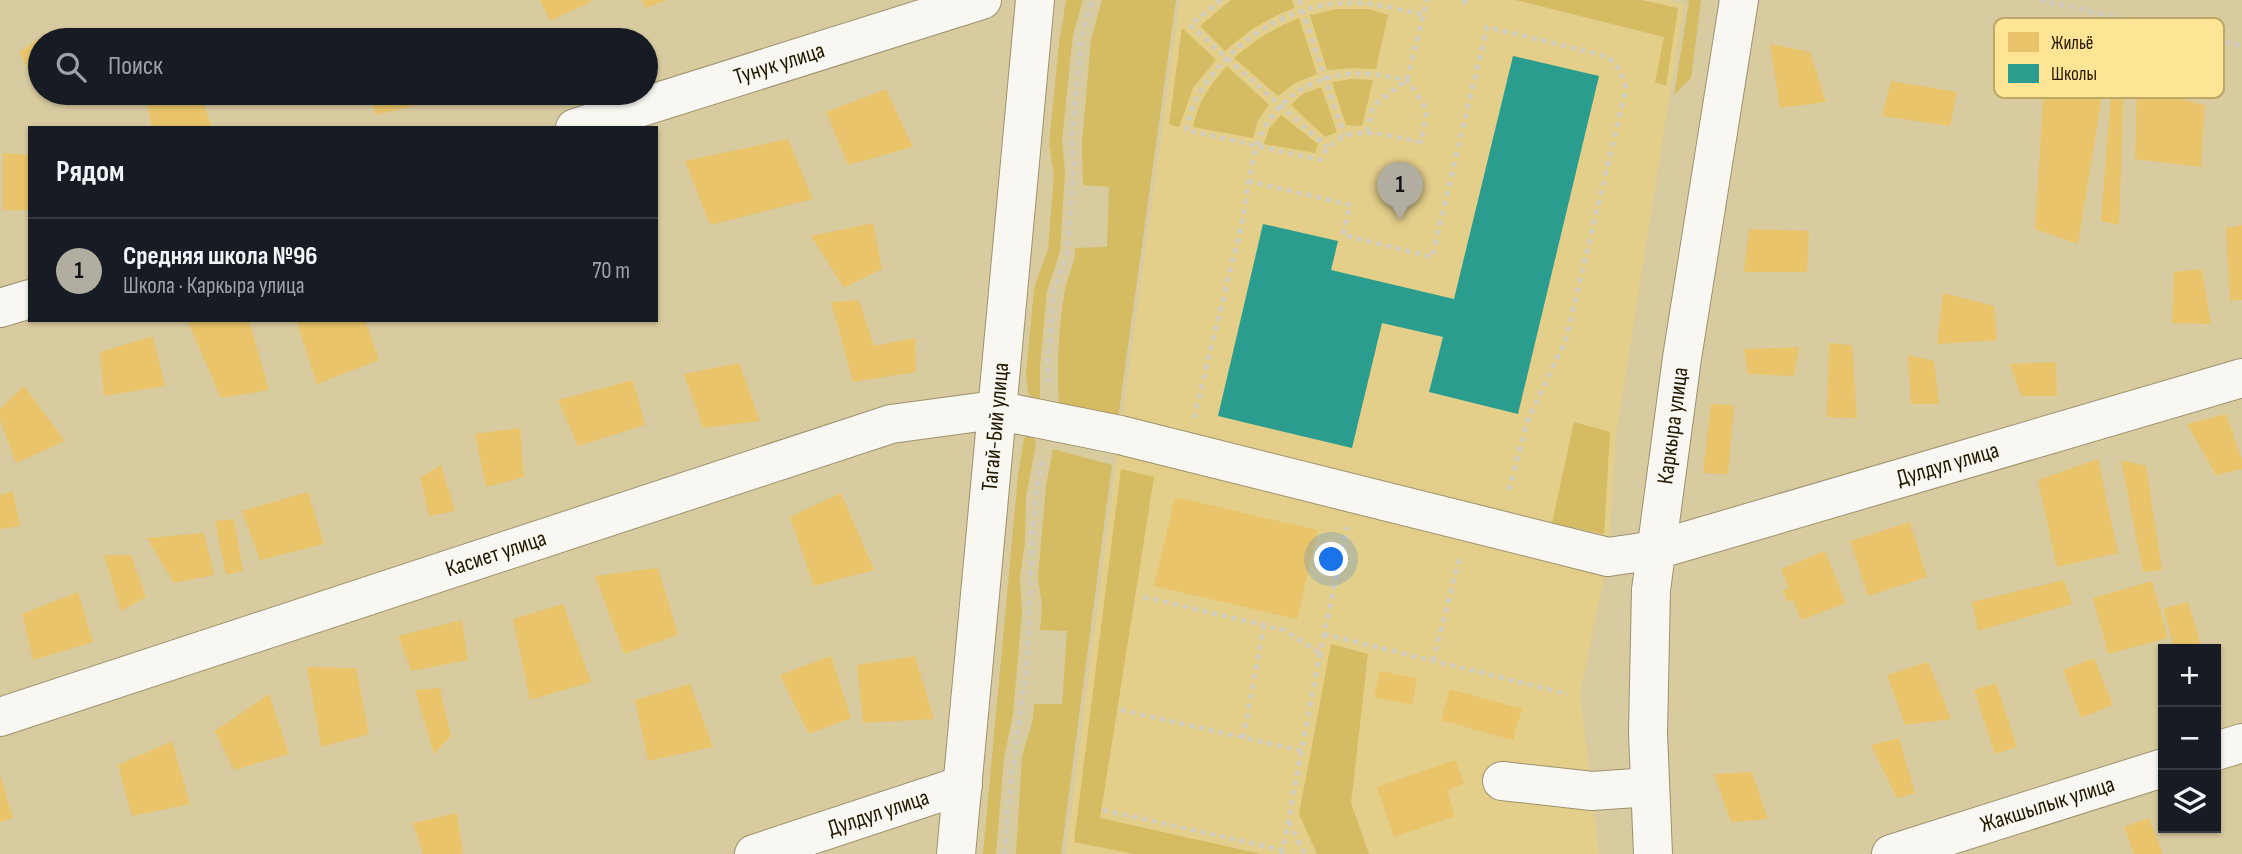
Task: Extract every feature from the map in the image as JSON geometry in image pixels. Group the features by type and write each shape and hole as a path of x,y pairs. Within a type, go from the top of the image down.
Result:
{"street":[{"name":"Тунук улица","path":"658,102 982,0"},
{"name":"Тагай-Бий улица","path":"956,854 1035,0"},
{"name":"Каркыра улица","path":"1653,854 1648,733 1651,603 1656,550 1682,358 1739,0"},
{"name":"Тунук улица","path":"581,126 648,105"},
{"path":"0,308 28,300"},
{"name":"Дулдул улица","path":"1354,494 1608,557 1656,550 2242,377"},
{"name":"Касиет улица","path":"0,717 891,424 995,410 1120,435 1354,494"},
{"path":"2221,749 2242,743"},
{"name":"Жакшылык улица","path":"1891,854 2158,770"},
{"path":"1502,781 1592,790 1650,787"},
{"name":"Дулдул улица","path":"754,854 963,785"}],"path":[{"path":"1221,0 1190,25 1327,147"},
{"path":"1299,0 1344,135"},
{"path":"1367,132 1373,106 1407,80 1427,0"},
{"path":"1463,0 1469,6"},
{"path":"2039,0 2118,18"},
{"path":"1191,429 1244,212 1256,146 1266,124 1280,105 1301,89 1325,78 1363,74 1407,80 1427,110 1421,142 1367,132 1344,135 1327,147 1320,160 1256,146 1186,130 1199,92 1226,57 1262,28 1303,12 1343,3 1391,7 1424,15"},
{"path":"1248,181 1350,205 1343,235 1432,257 1487,27 1606,55 1617,64 1626,89 1566,339 1527,422 1507,495"},
{"path":"2224,42 2242,46"},
{"path":"1103,810 1282,852 1354,494"},
{"path":"1433,661 1468,522"},
{"path":"1144,597 1283,630 1320,653"},
{"path":"1243,738 1264,626"},
{"path":"1324,634 1568,694"},
{"path":"1121,710 1303,751"},
{"path":"1288,821 1305,854"}],"shaded area":[{"path":"1066,0 1083,0 1073,35 1062,141 1065,172 1060,252 1047,291 1040,366 1040,399 1032,398 1028,393 1026,375 1034,288 1048,249 1054,174 1049,144"},
{"path":"1102,0 1176,0 1118,418 1059,406 1058,392 1061,319 1075,248 1107,247 1109,187 1083,185 1082,143 1091,39"},
{"path":"1180,0 1666,0 1684,4 1616,435 1608,557 1580,694 1599,854 1066,854"},
{"path":"1231,0 1292,0 1294,8 1257,26 1225,51 1200,26"},
{"path":"1516,0 1641,0 1678,8 1666,86 1655,82 1664,37"},
{"path":"1685,0 1701,0 1691,78 1674,95 1689,1"},
{"path":"1337,9 1369,9 1388,15 1376,69 1327,70 1310,15"},
{"path":"1299,18 1317,74 1295,83 1278,96 1234,58 1265,35"},
{"path":"1182,28 1216,60 1193,88 1179,127 1169,124"},
{"path":"1227,66 1269,105 1258,120 1253,138 1193,127 1206,94"},
{"path":"1373,80 1362,126 1346,125 1332,82"},
{"path":"1321,87 1337,132 1325,137 1291,105 1303,94"},
{"path":"1281,115 1318,144 1315,153 1264,144 1269,129"},
{"path":"1574,422 1610,432 1604,534 1552,523"},
{"path":"1032,435 1036,443 1026,497 1025,543 1020,577 1022,612 1013,715 1004,758 996,854 983,854 1018,475 1024,438"},
{"path":"1053,449 1112,465 1061,854 1016,854 1022,757 1033,719 1034,704 1062,704 1067,631 1040,630 1042,605 1038,577 1046,486"},
{"path":"1121,469 1154,477 1100,818 1261,854 1134,854 1074,842"},
{"path":"1331,644 1368,654 1351,803 1369,854 1317,854 1299,814"}],"building: Жильё":[{"path":"540,0 590,0 591,2 550,21"},
{"path":"642,0 667,0 645,8"},
{"path":"1770,44 1810,52 1826,102 1780,108"},
{"path":"28,46 28,68 19,52"},
{"path":"1891,81 1957,92 1950,126 1882,116"},
{"path":"886,89 913,147 848,165 826,112"},
{"path":"2043,98 2102,98 2078,244 2035,229"},
{"path":"2111,98 2124,98 2119,225 2101,221"},
{"path":"2137,98 2179,98 2205,105 2201,167 2135,159"},
{"path":"148,105 204,105 211,126 152,126"},
{"path":"372,105 417,105 376,115"},
{"path":"788,139 813,199 710,225 685,161"},
{"path":"3,153 28,155 28,210 3,210"},
{"path":"873,223 882,269 844,288 811,236"},
{"path":"2242,225 2242,300 2230,301 2226,228"},
{"path":"1749,229 1809,231 1807,272 1744,272"},
{"path":"2202,269 2211,324 2172,323 2174,272"},
{"path":"1943,293 1994,306 1997,340 1937,344"},
{"path":"859,300 874,346 915,338 916,372 853,382 831,302"},
{"path":"188,322 250,322 269,390 221,398"},
{"path":"297,322 366,322 379,360 317,384"},
{"path":"153,336 165,386 104,396 100,352"},
{"path":"1829,343 1852,345 1857,418 1827,417"},
{"path":"1799,347 1794,376 1748,374 1744,349"},
{"path":"1908,355 1934,361 1939,404 1911,404"},
{"path":"2056,362 2057,396 2021,396 2010,364"},
{"path":"739,363 760,421 703,428 684,374"},
{"path":"633,380 645,425 578,446 558,400"},
{"path":"24,386 65,441 16,463 0,420 0,409"},
{"path":"1711,404 1734,405 1728,474 1703,473"},
{"path":"2226,414 2242,460 2242,469 2216,475 2187,424"},
{"path":"520,428 524,477 486,487 475,434"},
{"path":"2098,459 2118,553 2057,567 2038,480"},
{"path":"2121,460 2146,466 2162,570 2143,572"},
{"path":"441,465 455,511 429,516 420,478"},
{"path":"13,491 20,526 0,529 0,495"},
{"path":"308,492 324,544 260,560 242,511"},
{"path":"841,493 874,570 814,586 790,517"},
{"path":"1175,497 1318,530 1297,619 1154,586"},
{"path":"234,519 243,571 226,575 215,521"},
{"path":"1910,522 1927,577 1868,596 1850,541"},
{"path":"204,533 214,575 174,583 147,538"},
{"path":"1825,551 1846,603 1801,620 1793,600 1787,602 1783,590 1789,588 1781,569"},
{"path":"104,555 131,555 146,597 121,611"},
{"path":"658,568 678,635 624,654 595,576"},
{"path":"2064,580 2072,604 1978,631 1972,602"},
{"path":"2152,581 2168,638 2108,654 2093,598"},
{"path":"78,592 93,642 33,660 22,614"},
{"path":"2188,602 2201,644 2174,644 2163,609"},
{"path":"563,604 591,682 530,700 513,619"},
{"path":"462,620 468,660 411,671 398,636"},
{"path":"831,656 851,718 809,734 780,675"},
{"path":"915,656 934,719 863,723 857,665"},
{"path":"2094,658 2113,705 2081,718 2063,670"},
{"path":"1928,662 1951,719 1905,725 1887,675"},
{"path":"307,667 356,668 369,734 321,747"},
{"path":"1380,671 1417,678 1412,705 1374,697"},
{"path":"1996,683 2017,747 1995,754 1974,690"},
{"path":"690,684 713,747 648,761 635,700"},
{"path":"440,688 451,736 434,754 415,690"},
{"path":"1450,689 1522,709 1513,740 1441,720"},
{"path":"269,694 289,754 234,770 215,731"},
{"path":"1899,738 1915,793 1897,798 1871,745"},
{"path":"172,741 190,804 132,816 118,765"},
{"path":"1456,760 1464,784 1447,790 1455,816 1394,837 1377,787"},
{"path":"1752,772 1768,819 1731,822 1714,774"},
{"path":"0,775 13,818 0,822"},
{"path":"457,813 463,854 423,854 413,823"},
{"path":"2149,818 2163,854 2134,854 2124,827"}],"building: Школы":[{"path":"1513,56 1599,76 1518,414 1429,392 1443,337 1382,323 1352,448 1218,416 1263,224 1338,241 1331,270 1454,299"}],"place":[{"name":"Средняя школа №96","path":"1400,220"}]}
